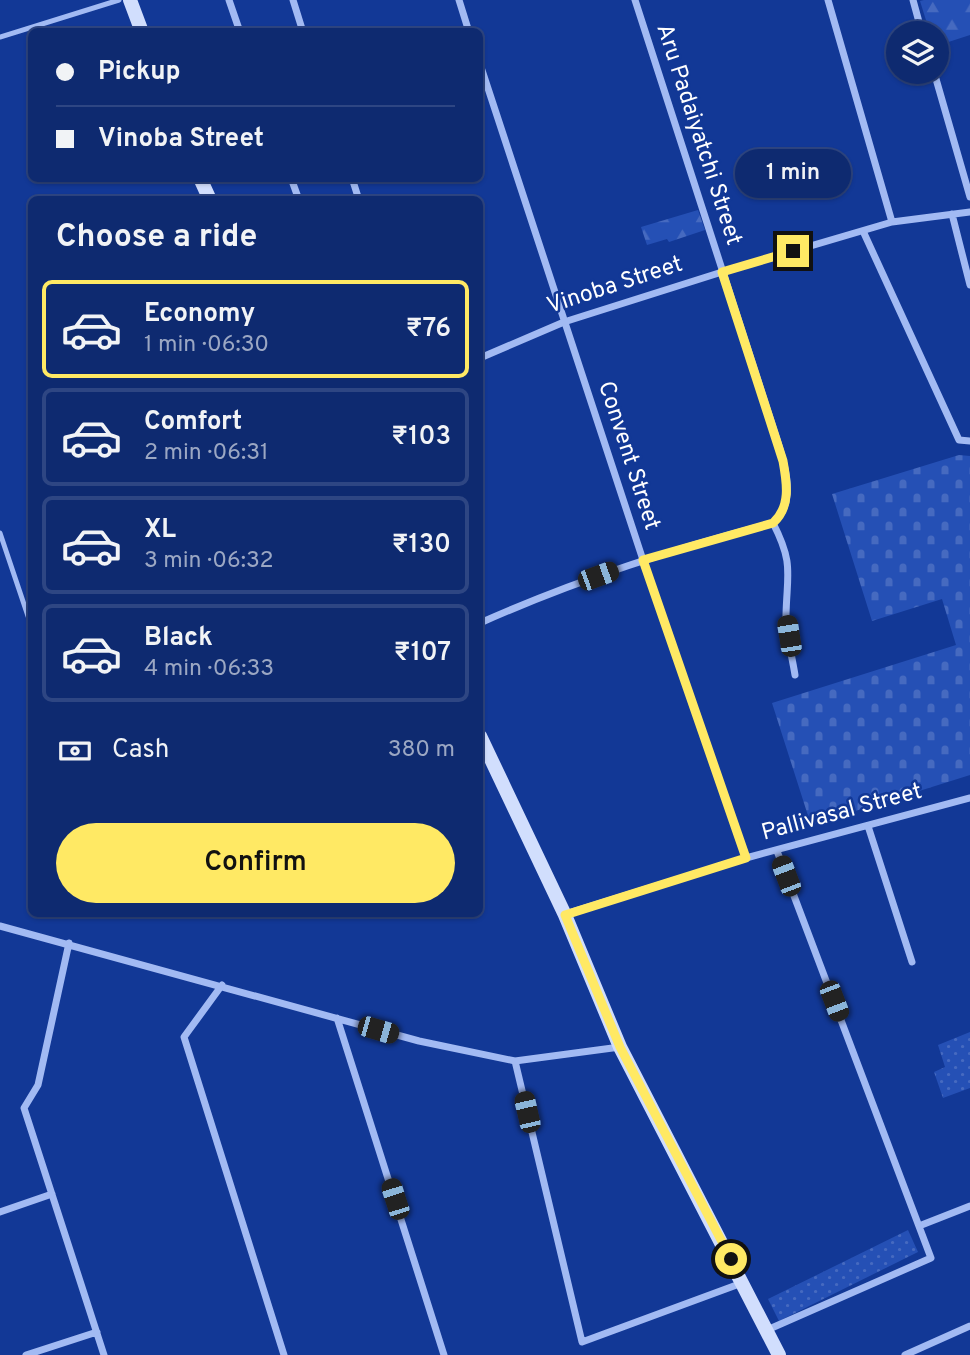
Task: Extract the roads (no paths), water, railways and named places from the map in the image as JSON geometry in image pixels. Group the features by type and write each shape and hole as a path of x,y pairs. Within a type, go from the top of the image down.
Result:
{"street":[{"path":"130,0 140,28"},
{"path":"229,0 239,28"},
{"path":"293,0 302,28"},
{"path":"459,0 468,28"},
{"name":"Aru Padaiyatchi Street","path":"635,0 783,461 788,491 774,522"},
{"path":"828,0 892,222"},
{"path":"913,0 919,21"},
{"name":"Convent Street","path":"483,73 643,560 746,858"},
{"path":"937,84 970,197"},
{"name":"Vinoba Street","path":"483,357 564,322 722,272 892,222 970,212"},
{"path":"952,214 970,285"},
{"path":"863,231 959,440 970,441"},
{"path":"483,622 530,600 643,560 774,522 784,544 790,575 786,616 795,675"},
{"path":"483,742 565,915 620,1047 779,1355"},
{"name":"Pallivasal Street","path":"565,915 746,858 970,798"},
{"path":"869,826 912,962"},
{"path":"766,1331 931,1258 777,851"},
{"path":"0,926 419,1041 515,1061 620,1047"},
{"path":"69,943 38,1085 24,1108 104,1355"},
{"path":"222,985 184,1037 284,1355"},
{"path":"337,1018 444,1355"},
{"path":"515,1061 582,1342 743,1283"},
{"path":"0,1212 52,1194"},
{"path":"919,1226 970,1206"},
{"path":"905,1355 970,1326"},
{"path":"26,1355 97,1332"}],"lane":[{"path":"29,28 119,0"},
{"path":"0,37 28,28"},
{"path":"0,533 28,616"}]}
